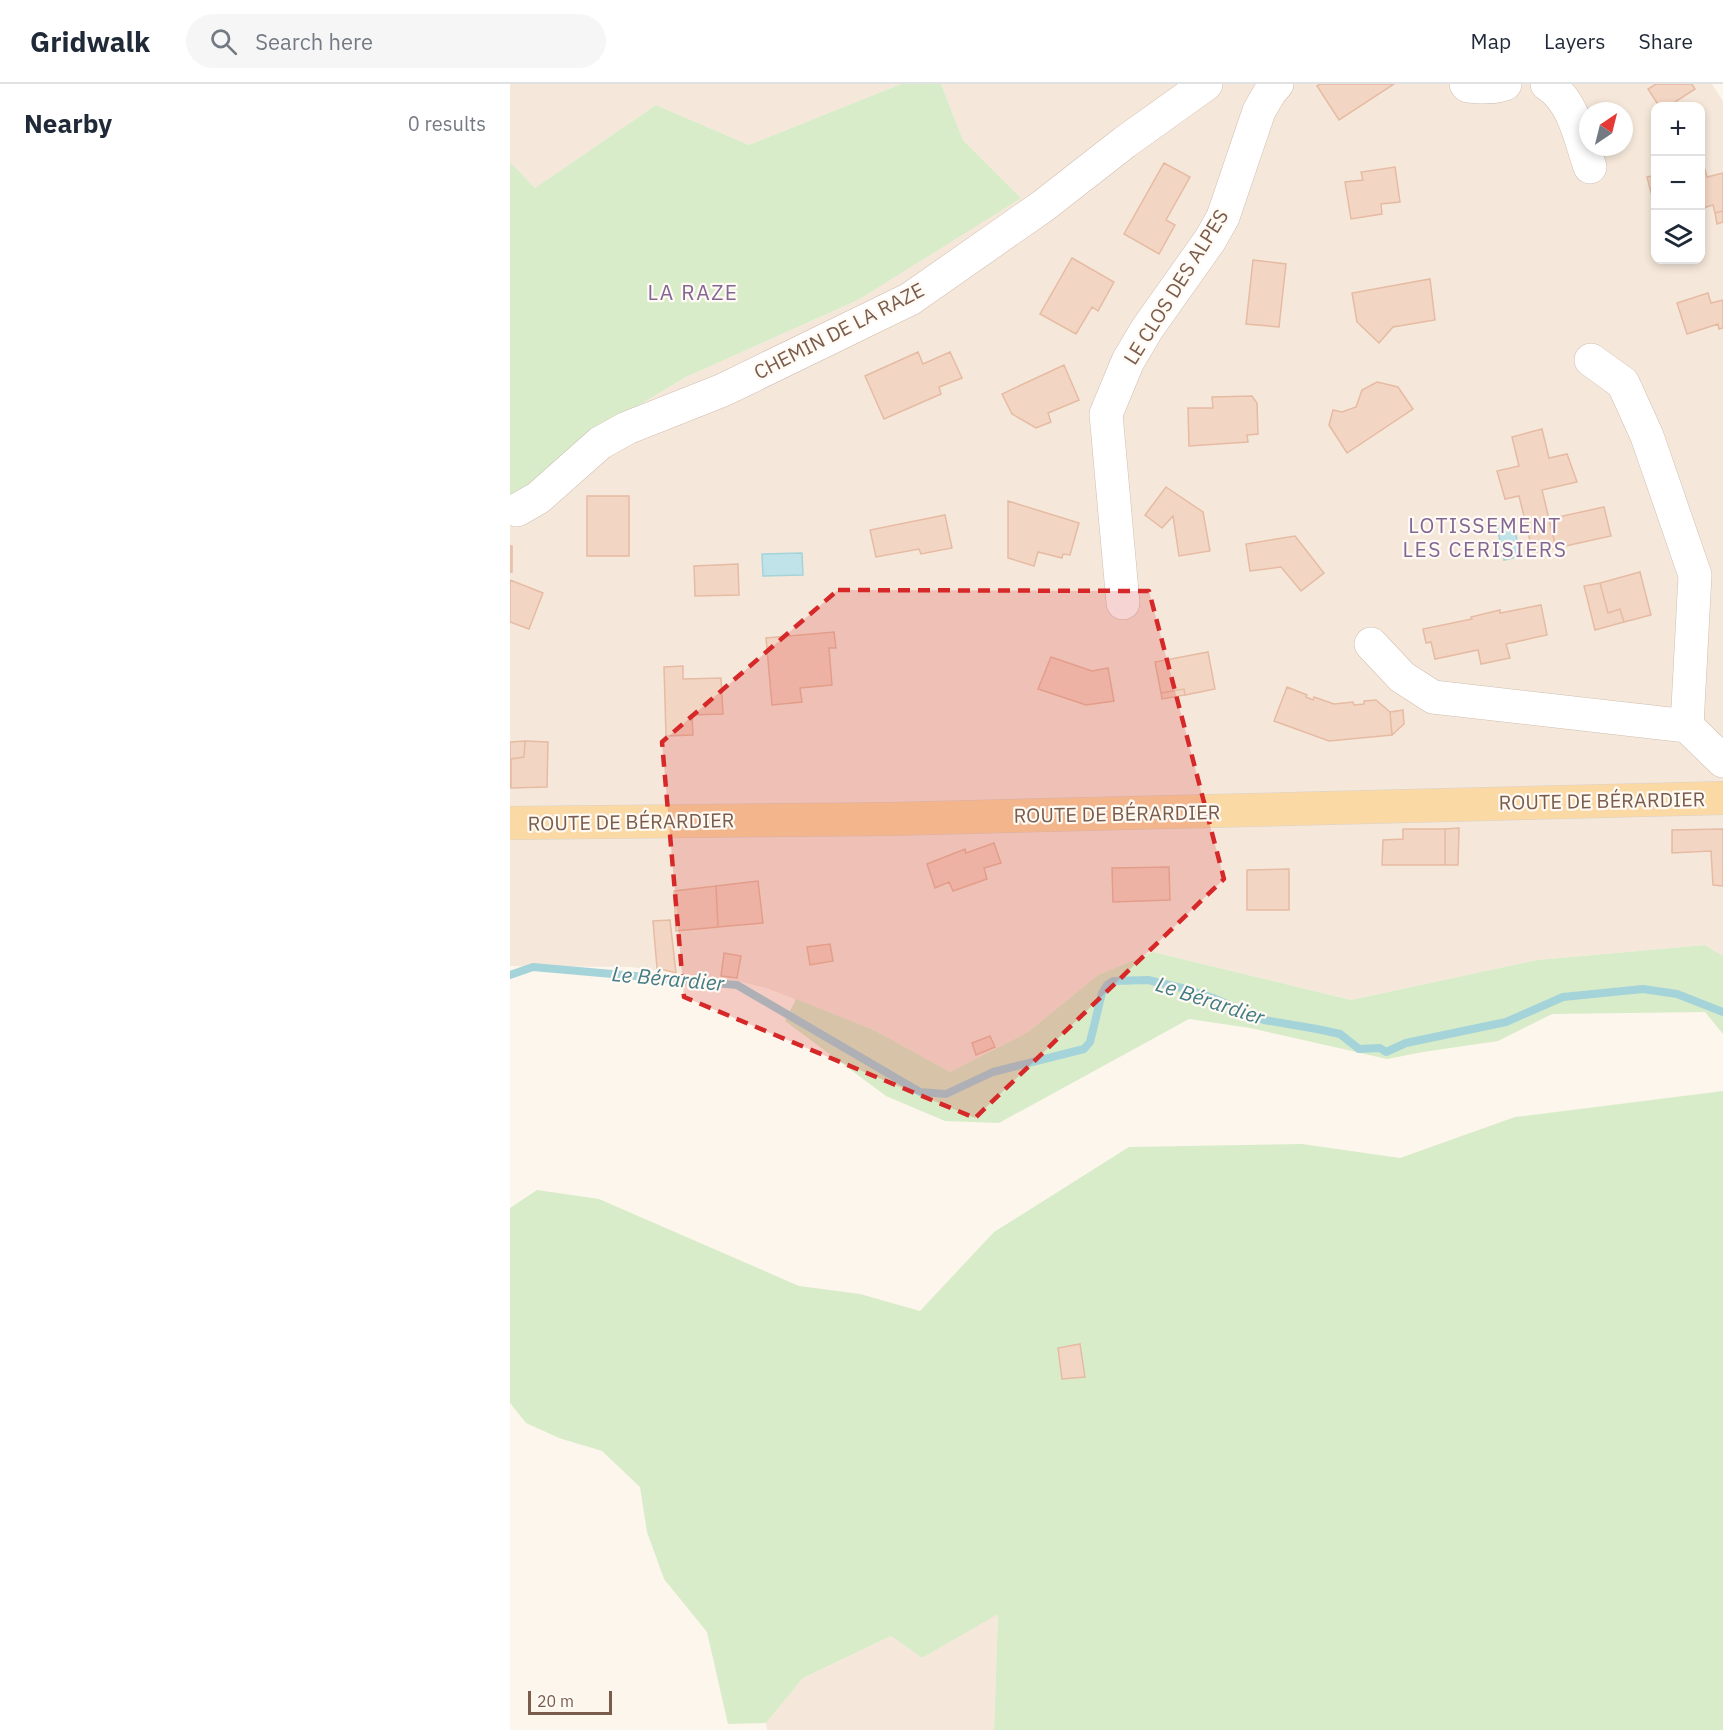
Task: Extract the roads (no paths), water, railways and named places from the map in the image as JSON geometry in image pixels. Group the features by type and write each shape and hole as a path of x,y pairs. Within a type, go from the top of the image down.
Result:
{"main road":[{"name":"ROUTE DE BÉRARDIER","path":"510,823 892,819 1723,798"}],"street":[{"name":"CHEMIN DE LA RAZE","path":"517,510 538,498 600,443 627,428 723,390 910,299 1043,206 1125,142 1206,84"},
{"name":"LE CLOS DES ALPES","path":"1123,603 1106,414 1128,361 1147,329 1210,240 1223,217 1259,111 1277,84"},
{"path":"1466,84 1485,88 1505,84"},
{"path":"1547,84 1556,90 1569,108 1590,167"},
{"path":"1591,360 1623,383 1647,436 1695,575 1687,726"},
{"path":"1371,644 1402,677 1433,697 1687,726 1723,761"}],"water":[{"path":"1513,523 1521,556 1504,560 1497,527"},
{"path":"802,553 803,575 763,576 762,554"}],"waterway":[{"name":"Le Bérardier","path":"510,975 533,967 737,985 920,1092 946,1094 993,1072 1084,1049 1090,1042 1102,993 1113,981 1148,980 1186,989 1264,1020 1340,1034 1359,1049 1380,1048 1386,1052 1406,1043 1506,1022 1563,997 1643,989 1677,994 1723,1012"}],"district":[{"name":"LA RAZE","path":"693,293"},
{"name":"LOTISSEMENT LES CERISIERS","path":"1485,538"}]}
